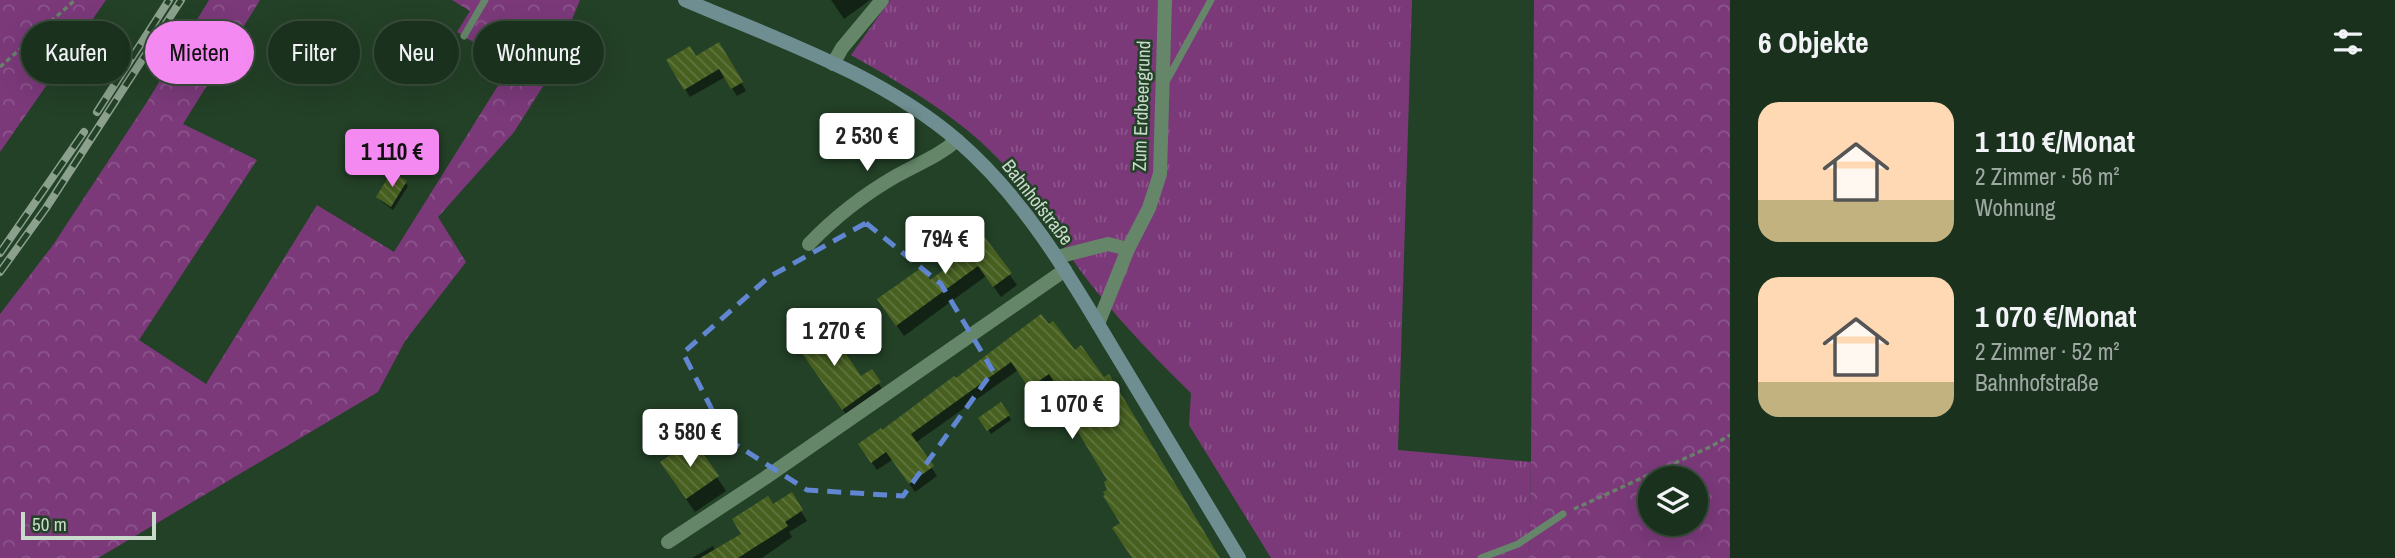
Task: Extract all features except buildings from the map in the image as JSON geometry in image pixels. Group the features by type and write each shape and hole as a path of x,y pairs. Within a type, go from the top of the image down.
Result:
{"main road":[{"name":"Bahnhofstraße","path":"685,0 833,64 914,108 957,140 1010,193 1057,257 1239,558"}],"street":[{"path":"833,64 842,48 882,0"},
{"name":"Zum Erdbeergrund","path":"1098,324 1128,249 1149,208 1160,174 1160,92 1165,0"},
{"path":"809,244 832,221 872,191 943,152 957,140"},
{"path":"1057,257 1108,244 1128,249"},
{"path":"668,542 1065,270"}],"lane":[{"path":"464,36 485,0"},
{"path":"1160,92 1211,0"},
{"path":"1481,558 1518,544 1563,514"}],"path":[{"path":"0,67 75,0"},
{"path":"1563,514 1712,446 1730,435"}],"highlighted area":[{"path":"866,223 941,284 993,371 903,496 807,490 727,439 683,353 769,277"}],"green space":[{"path":"0,0 106,0 91,21 21,21 21,84 47,84 0,152"},
{"path":"209,0 260,0 247,21 196,21"},
{"path":"452,0 580,0 571,21 473,21 473,42 459,33 470,11"},
{"path":"890,0 1412,0 1398,450 1531,462 1529,558 1271,558 1189,425 1191,393 1142,344 1097,292 1006,167 953,119 851,55"},
{"path":"1534,0 1730,0 1730,558 1529,558"},
{"path":"158,84 208,84 183,124 257,160 139,340 206,384 317,205 394,252 499,84 544,84 514,132 438,217 466,262 405,341 378,392 98,558 0,558 0,314 53,245"}],"railway":[{"path":"97,112 169,0"},
{"path":"0,272 46,208 181,0"},
{"path":"0,253 84,132"}]}
